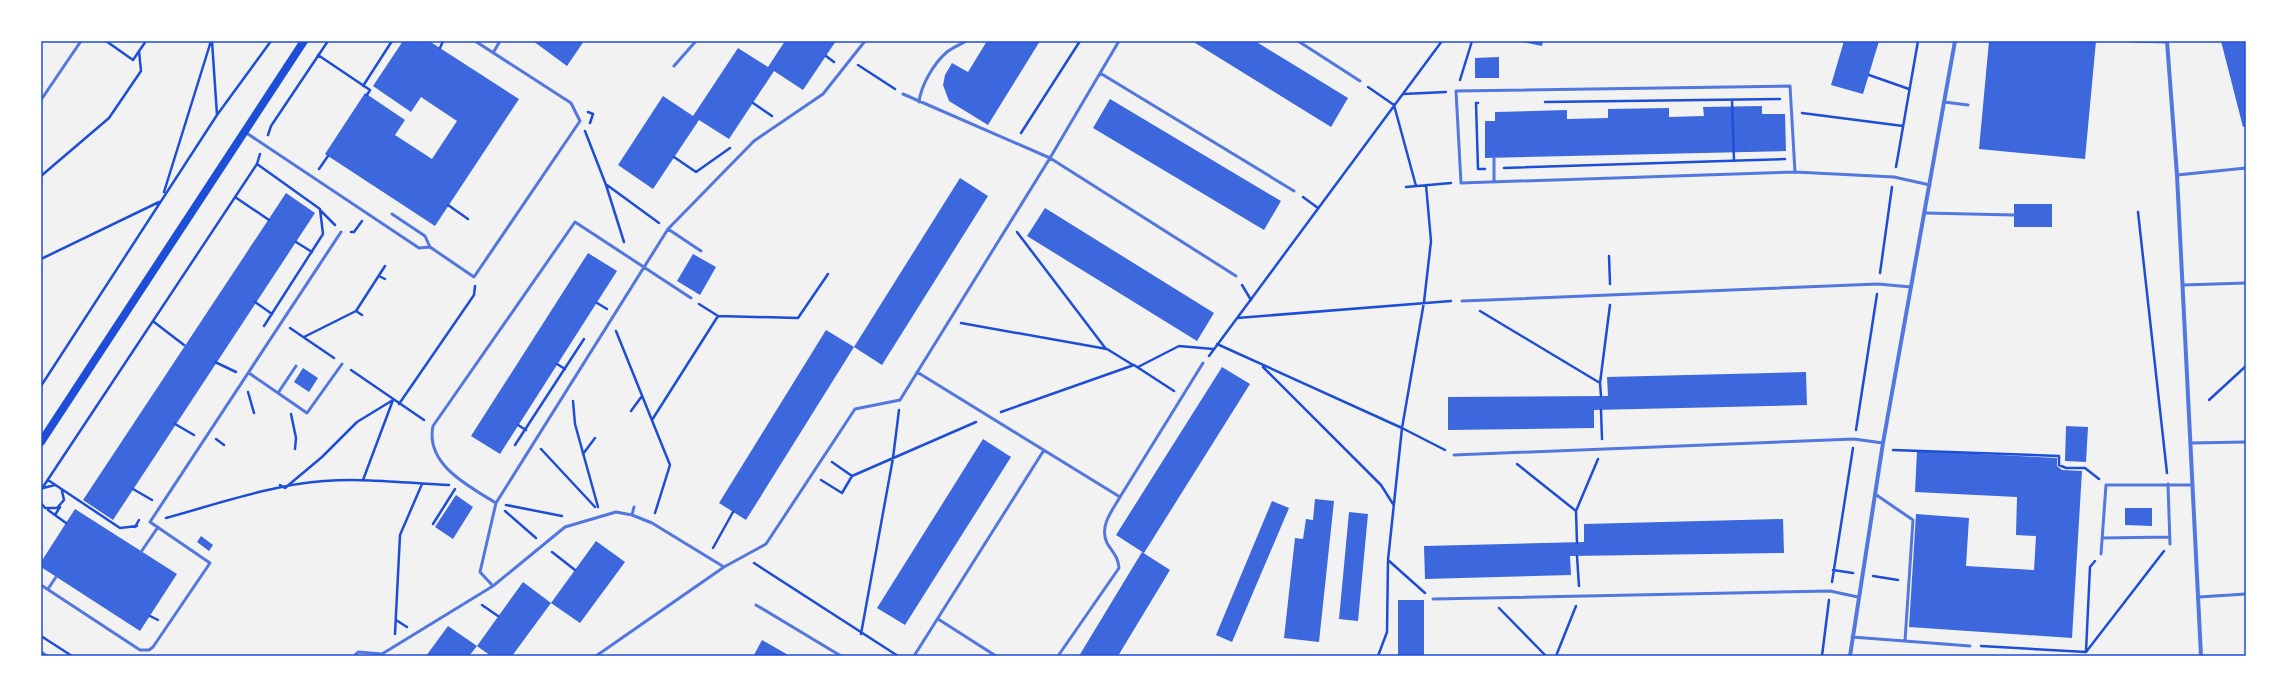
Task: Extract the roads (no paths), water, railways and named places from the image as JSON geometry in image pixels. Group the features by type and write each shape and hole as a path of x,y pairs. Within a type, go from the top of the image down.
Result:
{"main road":[{"path":"41,442 304,41"}],"street":[{"path":"1850,656 1882,450 1955,41"},
{"path":"2167,42 2177,175 2201,656"}],"lane":[{"path":"41,100 81,41"},
{"path":"392,214 425,236 430,247 474,277 580,121 570,103 475,41"},
{"path":"493,53 500,41"},
{"path":"674,66 696,41"},
{"path":"493,586 480,572 496,503 668,229 754,141 822,94 865,41"},
{"path":"919,102 924,86 941,57 950,49 966,41"},
{"path":"596,656 724,567 745,557 766,544 813,475 855,409 900,400 1050,158 1119,41"},
{"path":"1298,41 1360,81"},
{"path":"2132,41 2167,42"},
{"path":"1100,73 1294,190"},
{"path":"1795,172 1790,86 1456,91 1462,183 1795,172 1894,177 1930,185"},
{"path":"902,94 1050,158 1236,276"},
{"path":"1944,102 1968,105"},
{"path":"245,132 419,248 430,247"},
{"path":"1494,158 1494,182"},
{"path":"2177,175 2246,168"},
{"path":"1925,213 2014,215"},
{"path":"496,503 460,481 438,456 432,446 431,436 433,426 575,222 691,298"},
{"path":"668,229 701,251"},
{"path":"41,585 140,650 149,650 153,647 210,562 150,522 283,323 341,232"},
{"path":"2183,285 2246,283"},
{"path":"1462,301 1878,284 1911,287"},
{"path":"1058,656 1119,568 1118,557 1107,542 1104,523 1203,363"},
{"path":"249,374 307,413 342,364"},
{"path":"278,393 296,366"},
{"path":"918,372 1120,497"},
{"path":"1454,454 1501,451 1854,439 1884,443"},
{"path":"2190,443 2246,442"},
{"path":"914,656 1044,450"},
{"path":"2168,484 2170,544"},
{"path":"2101,554 2106,485 2192,485"},
{"path":"1875,494 1913,520 1905,641"},
{"path":"632,515 634,507"},
{"path":"354,656 358,652 382,654 493,586 565,527 616,512 632,515 652,523 724,567"},
{"path":"142,552 158,528"},
{"path":"2102,538 2170,537"},
{"path":"48,589 56,577"},
{"path":"1433,599 1830,591 1858,597"},
{"path":"2199,597 2246,594"},
{"path":"756,606 841,656"},
{"path":"938,619 996,656"},
{"path":"1852,637 1970,646"},
{"path":"41,652 47,656"}]}
